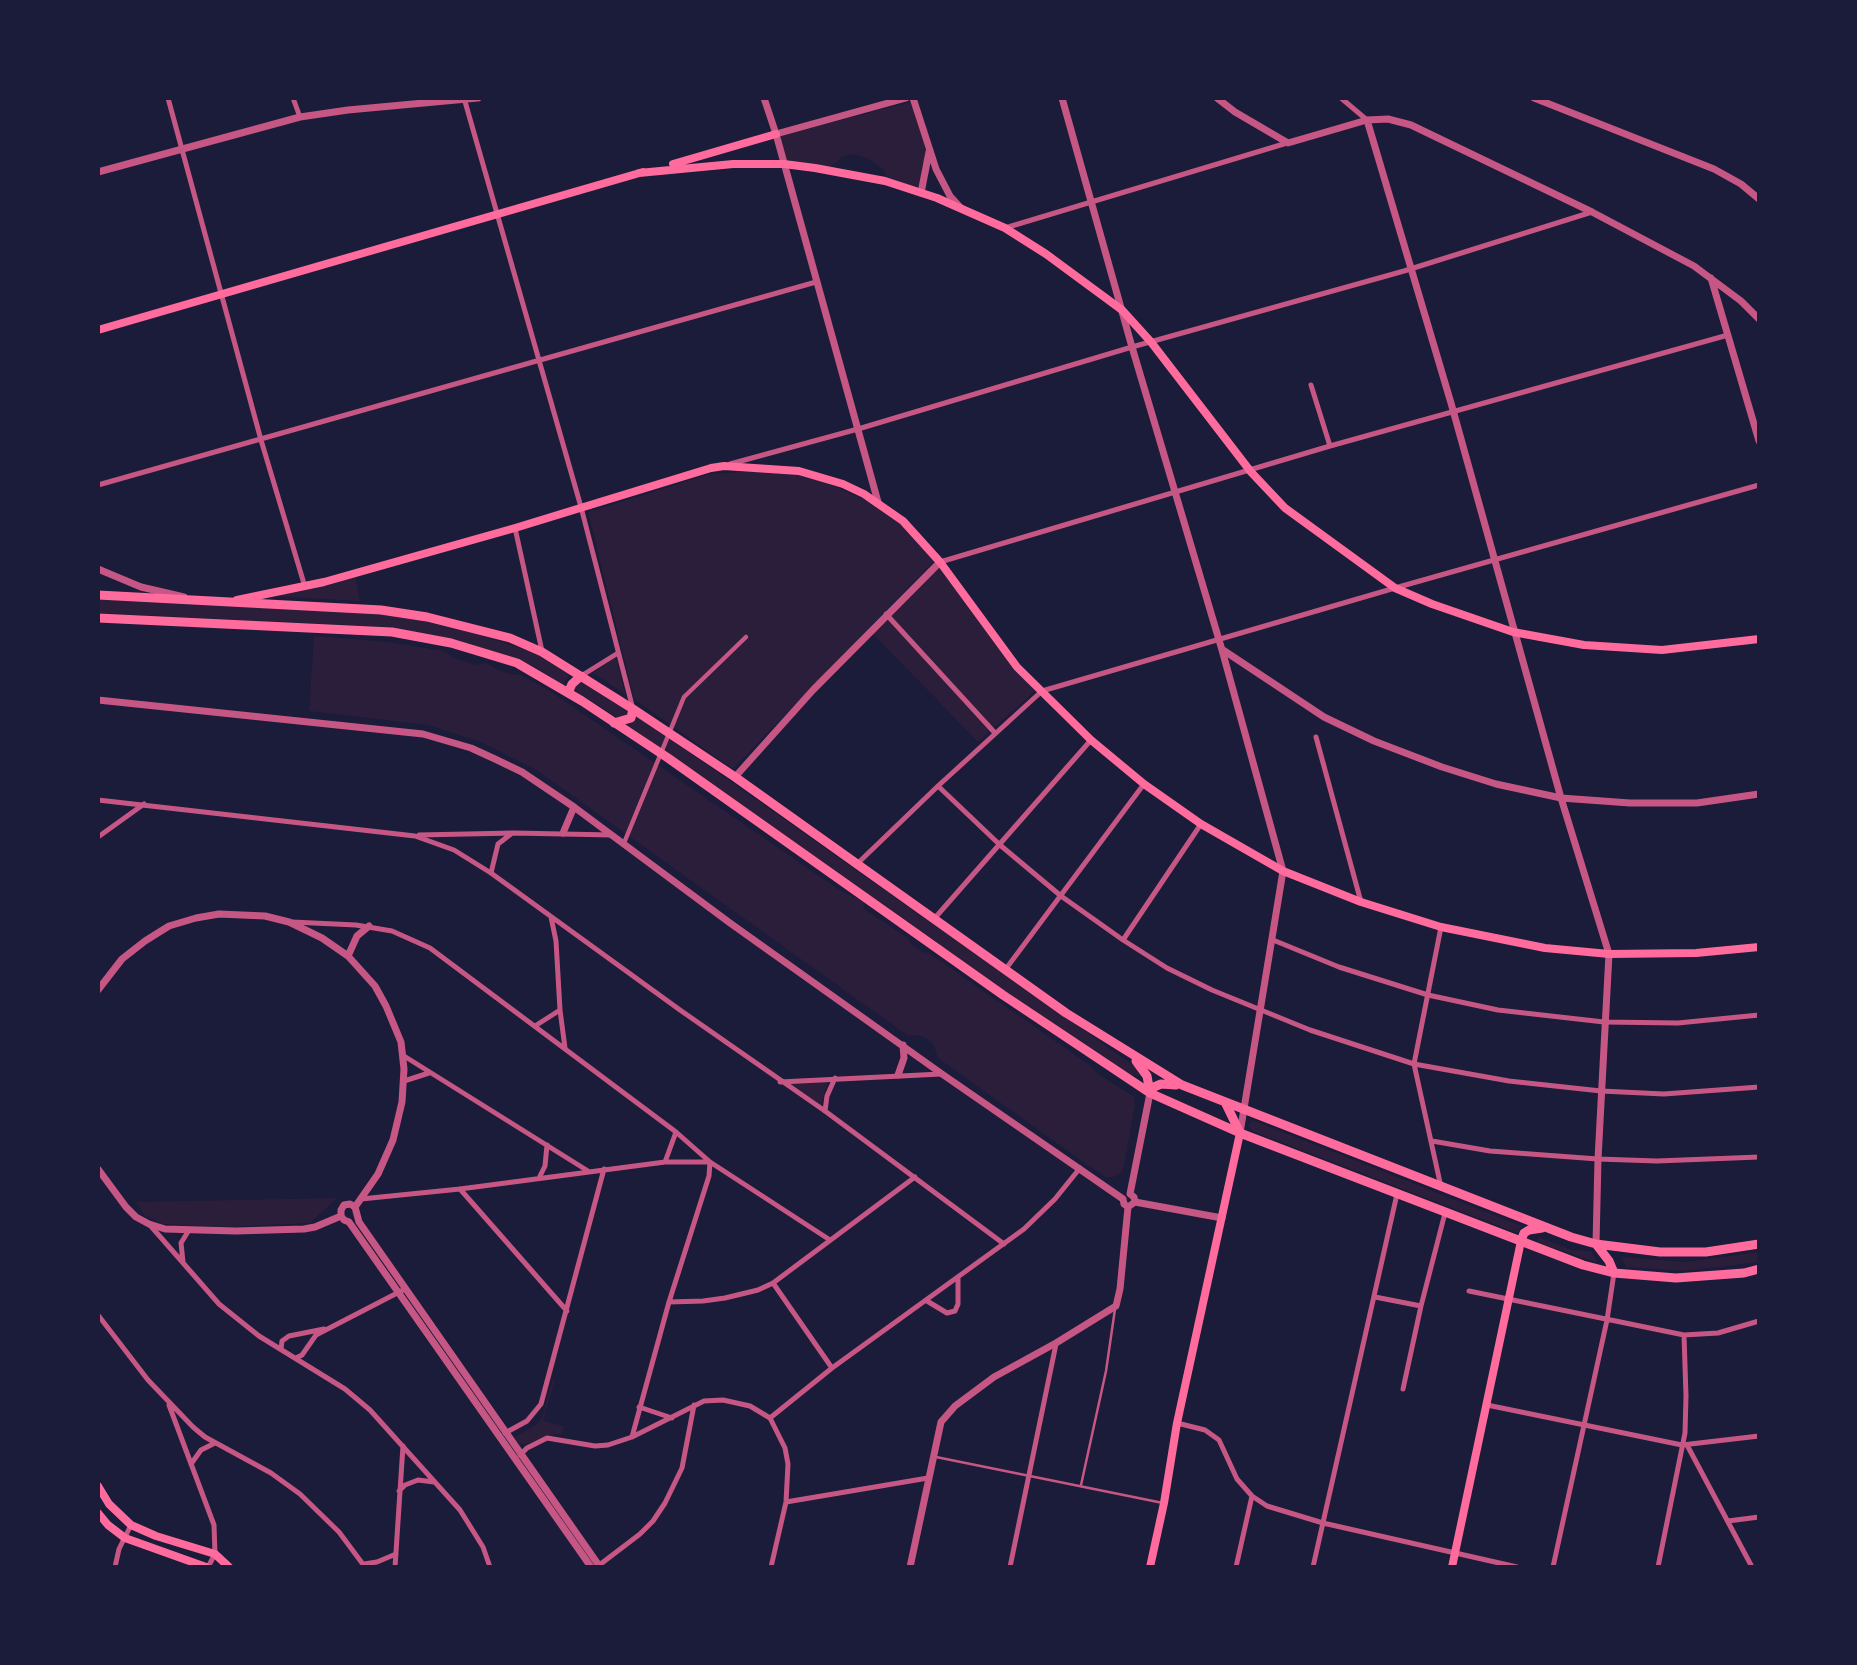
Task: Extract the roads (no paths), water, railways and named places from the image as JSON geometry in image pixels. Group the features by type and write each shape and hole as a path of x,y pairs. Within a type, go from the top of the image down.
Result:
{"main road":[{"path":"98,330 776,134"},
{"path":"639,173 707,165 784,164 860,175 921,193 1006,228 1122,310 1152,342 1251,472 1285,508 1395,588 1432,604 1513,632 1584,645 1662,650 1759,639"},
{"path":"231,601 305,587 724,466 799,471 844,484 878,502 903,521 940,562 1017,667 1091,740 1144,784 1201,824 1283,871 1361,902 1441,928 1545,948 1609,954 1696,953 1759,947"},
{"path":"98,595 402,612 484,630 542,652 634,709 735,777 1005,970 1132,1056 1182,1086 1543,1228 1596,1244 1660,1252 1706,1252 1759,1244"},
{"path":"98,618 392,632 451,643 517,663 668,758 1003,995 1150,1093 1240,1133 1574,1262 1614,1273 1676,1278 1721,1276 1759,1269"},
{"path":"568,693 572,684 581,676"},
{"path":"614,723 631,718 634,709"},
{"path":"1132,1056 1147,1076 1150,1093"},
{"path":"1150,1093 1154,1087 1161,1084 1182,1086"},
{"path":"1150,1567 1177,1423 1240,1133 1226,1104"},
{"path":"1452,1567 1521,1241 1529,1230 1543,1228"},
{"path":"1596,1244 1614,1273"},
{"path":"98,1486 109,1504 131,1525 156,1536 215,1554 229,1567"},
{"path":"98,1513 125,1538 207,1567"}],"street":[{"path":"168,98 261,440 305,587"},
{"path":"293,98 300,117"},
{"path":"98,172 300,117 390,102 478,98"},
{"path":"764,98 878,502"},
{"path":"776,134 884,101 906,98"},
{"path":"913,98 942,183 961,209"},
{"path":"1062,98 1283,871 1240,1133"},
{"path":"1217,98 1244,118 1288,143"},
{"path":"1341,98 1367,120 1454,414 1561,798 1609,954 1596,1244"},
{"path":"1534,98 1714,169 1741,184 1759,199"},
{"path":"464,99 581,508 634,709"},
{"path":"1006,228 1367,120 1388,120 1411,125 1592,212 1694,266 1741,300 1759,319"},
{"path":"921,193 929,151"},
{"path":"724,466 1411,269 1592,212"},
{"path":"1710,277 1759,441"},
{"path":"98,485 816,282"},
{"path":"735,777 813,690 940,562 1251,472 1330,446 1454,414 1728,335"},
{"path":"1311,385 1330,446"},
{"path":"857,864 1042,691 1759,485"},
{"path":"515,528 542,652"},
{"path":"98,569 141,587 195,599"},
{"path":"887,614 995,733"},
{"path":"624,844 684,697 746,637"},
{"path":"1222,650 1302,704 1374,741 1496,784 1561,798 1630,803 1698,803 1759,794"},
{"path":"581,676 618,653"},
{"path":"98,700 423,734 471,748 495,759 540,783 942,1074 1080,1168 1126,1196 1134,1197 1121,1289 1116,1306 994,1377 955,1406 941,1422 910,1567"},
{"path":"1315,737 1361,902"},
{"path":"934,919 1091,740"},
{"path":"1005,970 1144,784"},
{"path":"938,786 1000,845 1061,895 1167,968 1260,1011 1343,1042 1414,1064 1509,1081 1601,1091 1664,1094 1759,1087"},
{"path":"98,800 415,835 612,835"},
{"path":"98,837 144,804"},
{"path":"563,833 574,807"},
{"path":"1123,940 1201,824"},
{"path":"491,873 498,844 514,833"},
{"path":"415,835 454,850 491,873 780,1082 825,1111 1004,1244"},
{"path":"98,990 122,960 145,941 169,926 196,918 240,914 289,922 369,926 392,931 430,948 676,1132 710,1162 830,1240"},
{"path":"551,916 556,941 565,1048"},
{"path":"289,922 322,938 348,956 375,986 401,1042 404,1082 393,1140 378,1174 355,1207"},
{"path":"348,956 357,936 369,926"},
{"path":"1441,928 1414,1064 1441,1187"},
{"path":"1273,940 1339,967 1428,995 1498,1010 1604,1021 1678,1023 1759,1015"},
{"path":"535,1026 560,1010"},
{"path":"898,1075 904,1058 904,1045"},
{"path":"404,1056 588,1171"},
{"path":"404,1082 429,1073"},
{"path":"780,1082 942,1074"},
{"path":"825,1111 828,1091 835,1078"},
{"path":"1126,1196 1150,1093"},
{"path":"665,1162 676,1132"},
{"path":"1432,1141 1490,1150 1598,1159 1657,1161 1759,1157"},
{"path":"539,1178 545,1166 547,1146"},
{"path":"361,1199 665,1162 710,1162"},
{"path":"632,1437 669,1303 709,1175 710,1162"},
{"path":"770,1418 832,1368 1004,1244 1049,1206 1080,1168"},
{"path":"499,1436 527,1421 541,1404 604,1169"},
{"path":"98,1170 101,1180 126,1207 149,1224 219,1304 259,1336 358,1399 460,1510 475,1531 490,1567"},
{"path":"669,1303 725,1298 758,1290 773,1283 915,1177"},
{"path":"460,1189 567,1311"},
{"path":"1313,1567 1397,1194"},
{"path":"1132,1204 1222,1218"},
{"path":"344,1205 355,1207 358,1212 353,1219 344,1220 341,1210 344,1205"},
{"path":"1403,1389 1445,1213"},
{"path":"149,1224 165,1229 189,1230 304,1229 341,1216"},
{"path":"353,1219 499,1436 518,1456 596,1566 640,1534 665,1503 682,1468 694,1405"},
{"path":"184,1265 180,1252 181,1243 189,1230"},
{"path":"1553,1567 1607,1320 1614,1273"},
{"path":"927,1301 947,1313 954,1311 958,1304 958,1278"},
{"path":"773,1283 832,1368"},
{"path":"281,1349 282,1341 289,1336 327,1328 348,1320 401,1290"},
{"path":"401,1290 507,1432 518,1456"},
{"path":"1469,1291 1684,1335 1718,1334 1759,1321"},
{"path":"1374,1297 1421,1306"},
{"path":"98,1315 168,1403 199,1433 271,1473 300,1494 339,1532 364,1566 396,1554"},
{"path":"296,1358 302,1355 316,1335 327,1328"},
{"path":"1658,1567 1685,1445 1684,1335"},
{"path":"1010,1567 1056,1343"},
{"path":"518,1456 547,1438 595,1446 608,1445 632,1437 694,1405 714,1400 732,1401 760,1410 770,1418 785,1448 788,1478 786,1502 771,1567"},
{"path":"168,1403 214,1525 215,1554 207,1567"},
{"path":"1487,1405 1584,1427 1685,1445 1759,1436"},
{"path":"639,1407 672,1418"},
{"path":"1177,1423 1205,1430 1219,1440 1237,1479 1252,1496 1276,1510 1517,1567"},
{"path":"191,1464 201,1450 215,1443"},
{"path":"1685,1445 1752,1567"},
{"path":"395,1567 403,1446"},
{"path":"786,1502 928,1478"},
{"path":"398,1494 401,1488 413,1482 434,1482"},
{"path":"1236,1567 1252,1496"},
{"path":"1728,1521 1759,1517"},
{"path":"115,1567 119,1549 131,1525"}],"lane":[{"path":"1080,1486 1106,1371 1116,1306"},
{"path":"933,1456 1164,1503"}]}
